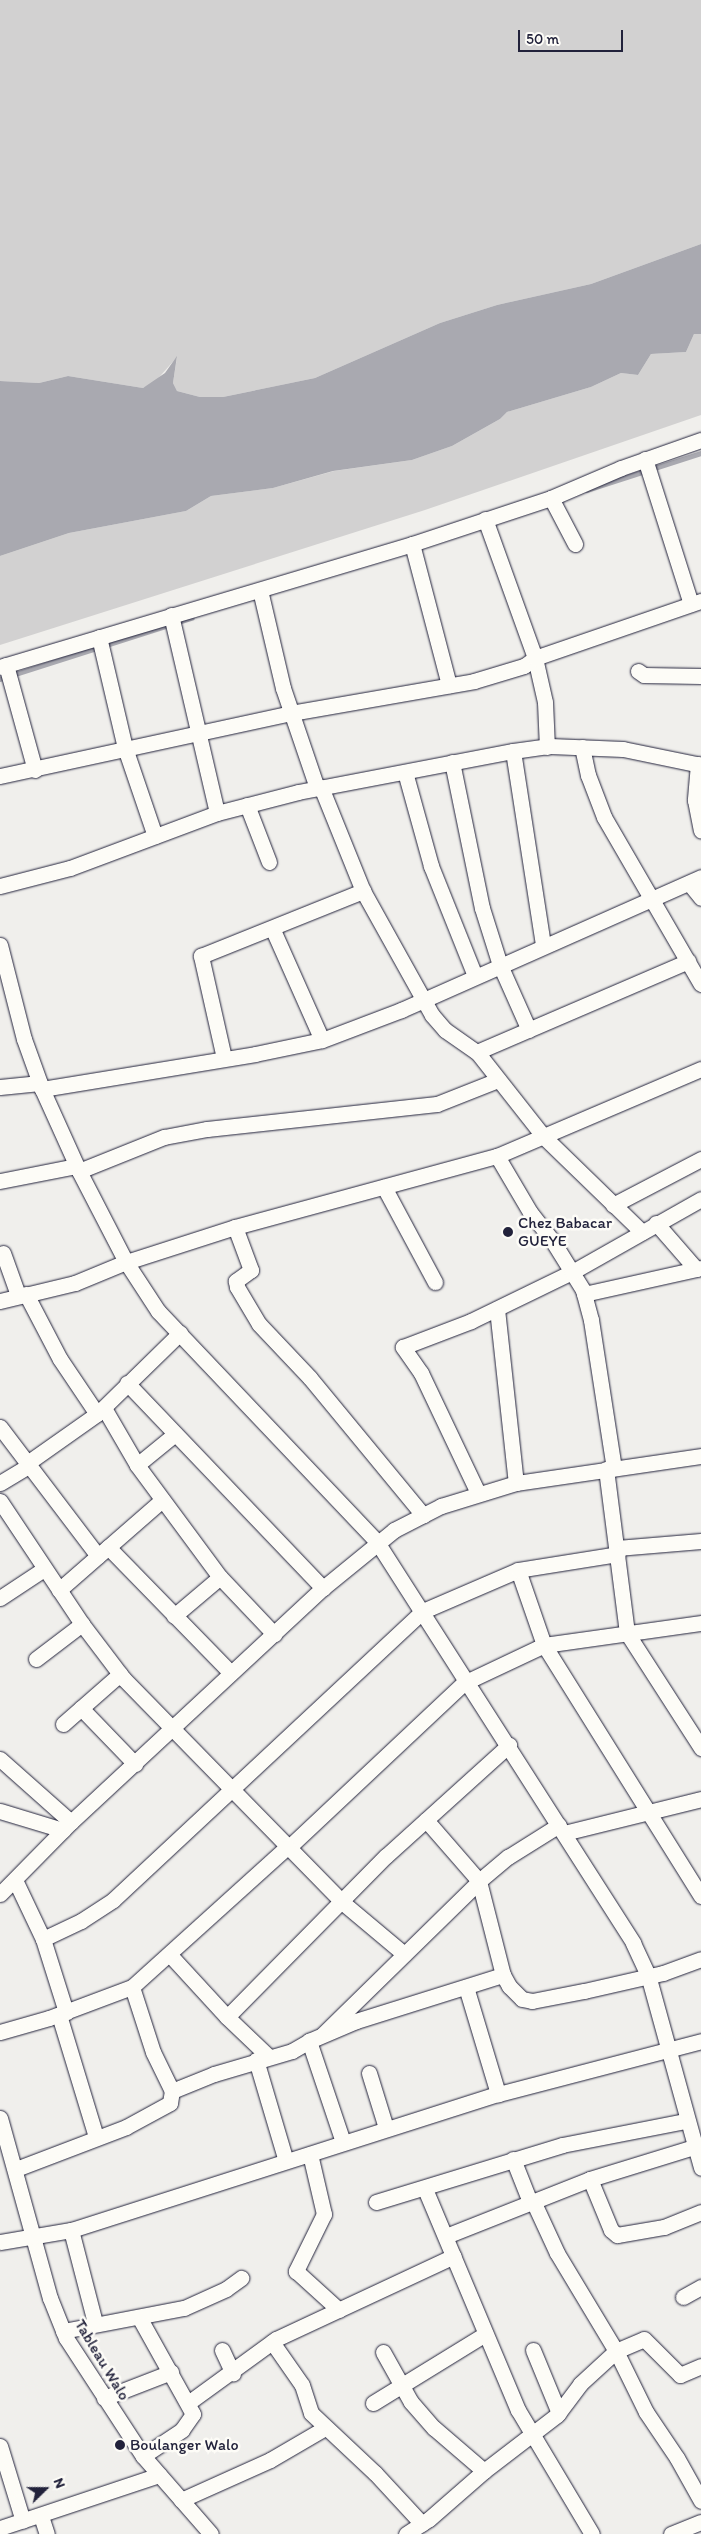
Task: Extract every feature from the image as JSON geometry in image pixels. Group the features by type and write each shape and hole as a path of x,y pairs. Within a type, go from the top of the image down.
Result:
{"street":[{"path":"35,770 3,666 412,544 551,498 645,459 701,440"},
{"path":"0,776 35,770 198,732 291,713 449,685 508,671 524,666 535,658 696,603 645,459"},
{"path":"551,498 575,544"},
{"path":"485,519 535,658 545,702 547,747"},
{"path":"412,544 449,685"},
{"path":"260,590 291,713 319,788 364,891 424,1000 445,1030 477,1052 543,1136 642,1232"},
{"path":"171,615 216,814"},
{"path":"99,637 125,748 155,836"},
{"path":"638,671 644,675 701,676"},
{"path":"0,886 70,868 216,814 246,806 319,788 513,751 547,747 623,748 699,764 695,800 701,830"},
{"path":"582,747 588,775 604,816 701,984"},
{"path":"513,751 543,945"},
{"path":"452,762 476,882 500,965 529,1030"},
{"path":"405,772 432,866 475,976"},
{"path":"246,806 269,862"},
{"path":"0,1087 41,1086 224,1058 322,1040 424,1000 543,945 653,901 695,880 701,898"},
{"path":"224,1058 202,956 273,930 364,891"},
{"path":"273,930 322,1040"},
{"path":"0,945 41,1086 77,1169 126,1262 158,1311 377,1542 509,1745 633,1943 648,1975 686,2121 695,2142 701,2168"},
{"path":"477,1052 688,961"},
{"path":"0,1301 22,1294 75,1283 126,1262 234,1226 496,1156 701,1069"},
{"path":"0,1181 77,1169 137,1146 172,1136 436,1104 498,1080"},
{"path":"496,1156 530,1212 572,1272 584,1294 591,1320 610,1468 617,1551 627,1633 701,1748"},
{"path":"613,1205 701,1158"},
{"path":"384,1187 435,1282"},
{"path":"478,1493 421,1373 403,1347 497,1309 572,1272 656,1222 701,1199"},
{"path":"656,1222 699,1269"},
{"path":"234,1226 250,1270 236,1281 237,1287 259,1324 310,1378 423,1514"},
{"path":"3,1253 22,1294 60,1359 101,1411 137,1465 220,1578 274,1634"},
{"path":"584,1294 699,1269"},
{"path":"497,1309 516,1483"},
{"path":"0,1483 101,1411 126,1384 180,1333"},
{"path":"126,1384 323,1588"},
{"path":"0,1427 27,1465 103,1552 174,1616 231,1673"},
{"path":"137,1465 175,1434"},
{"path":"0,1894 67,1826 323,1588 377,1542 423,1514 478,1493 516,1483 701,1456"},
{"path":"58,1590 162,1500"},
{"path":"0,1501 58,1590 120,1674 287,1848 342,1902 404,1954"},
{"path":"43,1939 81,1920 113,1900 423,1611 518,1570 617,1551 701,1541"},
{"path":"0,1598 44,1569"},
{"path":"518,1570 544,1646 647,1813 701,1896"},
{"path":"174,1616 220,1578"},
{"path":"0,2032 62,2013 132,1986 170,1955 467,1680 511,1658 544,1646 701,1623"},
{"path":"36,1660 82,1624"},
{"path":"63,1724 120,1674"},
{"path":"81,1708 135,1764"},
{"path":"227,2017 426,1820 509,1745"},
{"path":"0,1759 67,1826"},
{"path":"316,2037 479,1881 519,1850 562,1829 647,1813 701,1799"},
{"path":"0,1811 67,1826"},
{"path":"426,1820 479,1881 503,1974 522,1999 532,2001 648,1975 701,1959"},
{"path":"14,1880 43,1939 96,2137"},
{"path":"170,1955 227,2017 262,2059 286,2161"},
{"path":"172,2091 262,2059 292,2051 316,2037 503,1974"},
{"path":"16,2169 166,2107 172,2099 172,2091 153,2052 132,1986"},
{"path":"466,1987 498,2094"},
{"path":"316,2037 343,2142"},
{"path":"0,2242 33,2238 71,2230 386,2128 498,2094 701,2041"},
{"path":"369,2073 386,2128"},
{"name":"Tableau Walo","path":"0,2118 16,2169 33,2238 63,2331 104,2398 143,2456 211,2534"},
{"path":"376,2202 425,2189 513,2159 579,2141 686,2121"},
{"path":"446,2236 590,2179 695,2142"},
{"path":"310,2154 324,2214 294,2275 339,2310"},
{"path":"513,2159 557,2253 616,2351 646,2412 677,2458 701,2501"},
{"path":"590,2179 611,2230 617,2235 664,2227 701,2212"},
{"path":"425,2189 485,2334 531,2436 591,2534"},
{"path":"71,2230 95,2323"},
{"path":"188,2403 233,2374 272,2342 454,2256"},
{"path":"63,2331 95,2323 139,2317 193,2305 241,2278"},
{"path":"683,2297 701,2287"},
{"path":"139,2317 193,2414 190,2422 173,2438 143,2456"},
{"path":"373,2402 485,2334"},
{"path":"406,2534 422,2524 484,2470 559,2413 580,2384 616,2351 644,2339 680,2375 701,2366"},
{"path":"272,2342 302,2385 311,2413 325,2428 375,2472 422,2524"},
{"path":"222,2350 233,2374"},
{"path":"533,2350 559,2413"},
{"path":"383,2352 401,2386 434,2428 484,2470"},
{"path":"104,2398 171,2372"},
{"path":"181,2500 270,2460 325,2428"},
{"path":"0,2446 23,2521"},
{"path":"0,2528 41,2516 159,2475"},
{"path":"41,2516 47,2534"},
{"path":"671,2534 701,2522"}],"shaded area":[{"path":"0,0 701,0 701,244 591,284 497,305 440,323 315,378 223,397 200,397 177,391 173,383 177,357 154,383 143,388 68,376 39,383 0,381"},
{"path":"701,244 701,334 694,334 686,352 651,354 638,375 621,373 591,387 507,412 500,419 452,446 412,460 333,471 273,488 211,496 186,511 69,533 0,556 0,381 39,383 68,376 143,388 165,373 177,356 173,383 177,391 200,397 223,397 315,378 440,323 497,305 591,284"},
{"path":"694,334 701,334 701,415 425,510 0,645 0,556 69,533 186,511 211,496 273,488 334,471 412,460 452,446 500,419 507,412 591,387 621,373 638,375 651,354 686,352"}],"waterway":[{"path":"587,490 701,453"},
{"path":"0,679 191,618"}],"place":[{"name":"Chez Babacar GUEYE","path":"508,1232"},
{"name":"Boulanger Walo","path":"120,2445"}]}
